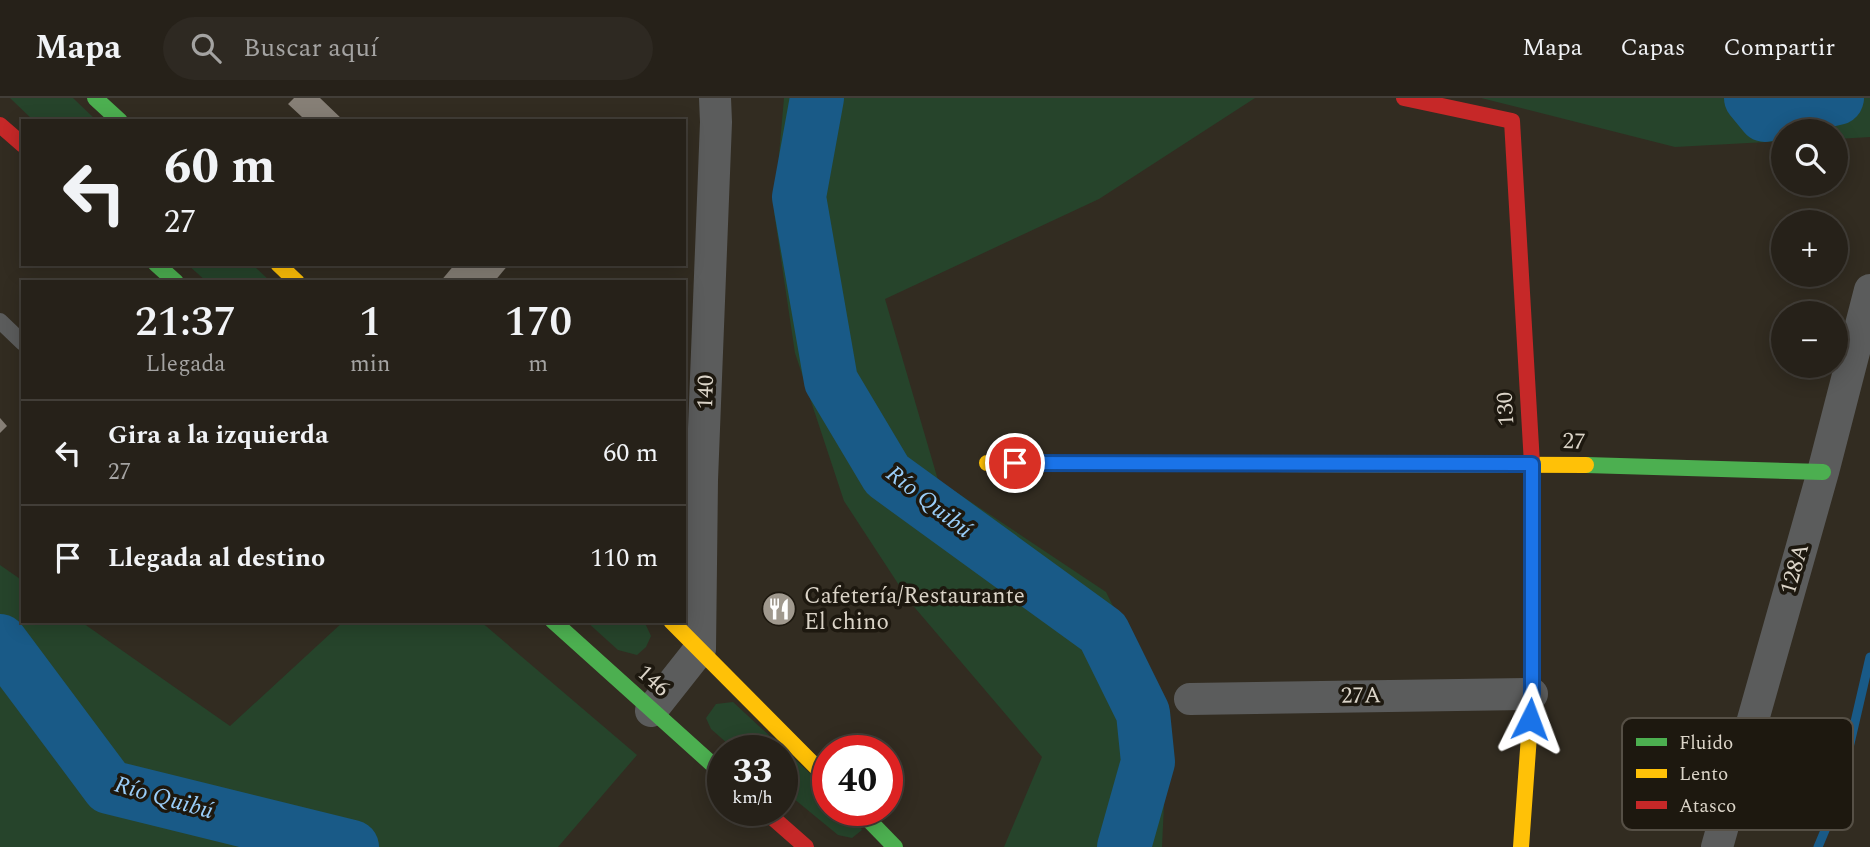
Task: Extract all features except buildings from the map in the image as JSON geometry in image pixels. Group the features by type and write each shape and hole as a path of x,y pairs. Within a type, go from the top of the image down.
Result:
{"street":[{"path":"96,98 118,119"},
{"name":"140","path":"700,649 702,480 715,98"},
{"name":"130","path":"1404,98 1512,121 1532,464 1532,694 1521,847"},
{"path":"0,125 21,143"},
{"path":"158,266 174,280"},
{"path":"280,266 295,280"},
{"name":"128A","path":"1753,718 1870,290"},
{"name":"27","path":"987,463 1532,464 1822,472"},
{"name":"146","path":"556,623 707,760"},
{"path":"673,623 812,763"},
{"path":"651,710 700,649"},
{"name":"27A","path":"1190,699 1532,694"},
{"path":"782,826 806,847"},
{"path":"875,826 895,847"},
{"name":"128A","path":"1717,847 1722,830"}],"lane":[{"path":"0,321 21,341"}],"green space":[{"path":"10,98 73,98 95,119 32,119"},
{"path":"784,98 1255,98 1099,199 885,299 938,480 1106,592 1168,717 1162,847 1004,847 1042,757 910,602 844,501 795,353 774,212"},
{"path":"1481,98 1870,98 1870,137 1848,138 1848,119 1771,119 1771,142 1675,147"},
{"path":"189,266 254,266 269,280 205,280"},
{"path":"0,565 21,580 21,623 83,623 230,726 342,623 482,623 637,755 558,847 0,847"},
{"path":"588,623 645,623 651,636 646,647 637,655 618,650"},
{"path":"733,702 769,735 718,735 711,729 706,718 716,704"},
{"path":"798,762 812,775 812,814 798,802"},
{"path":"827,826 860,826 862,830 852,838 838,835"}],"waterway":[{"name":"Río Quibú","path":"817,98 799,197 831,381 887,475 1103,632 1143,713 1148,762 1124,847"},
{"name":"Río Quibú","path":"1751,98 1765,115 1837,98"},
{"name":"Río Quibú","path":"0,641 109,787 352,847"},
{"path":"1853,730 1870,657"},
{"path":"1818,847 1825,830"}],"traffic: fast":[{"path":"95,98 118,119"},
{"path":"158,266 174,280"},
{"path":"1586,465 1823,472"},
{"path":"555,623 707,760"},
{"path":"875,826 895,847"}],"traffic: slow":[{"path":"280,266 295,280"},
{"path":"987,463 1586,465"},
{"path":"1521,847 1532,694 1532,524"},
{"path":"673,623 812,763"}],"traffic: jam":[{"path":"1404,98 1512,121 1532,464 1532,524"},
{"path":"0,125 21,143"},
{"path":"782,826 806,847"}],"place":[{"name":"Cafetería/Restaurante El chino","path":"779,609"}],"route":[{"path":"1015,463 1532,464 1530,719"}]}
